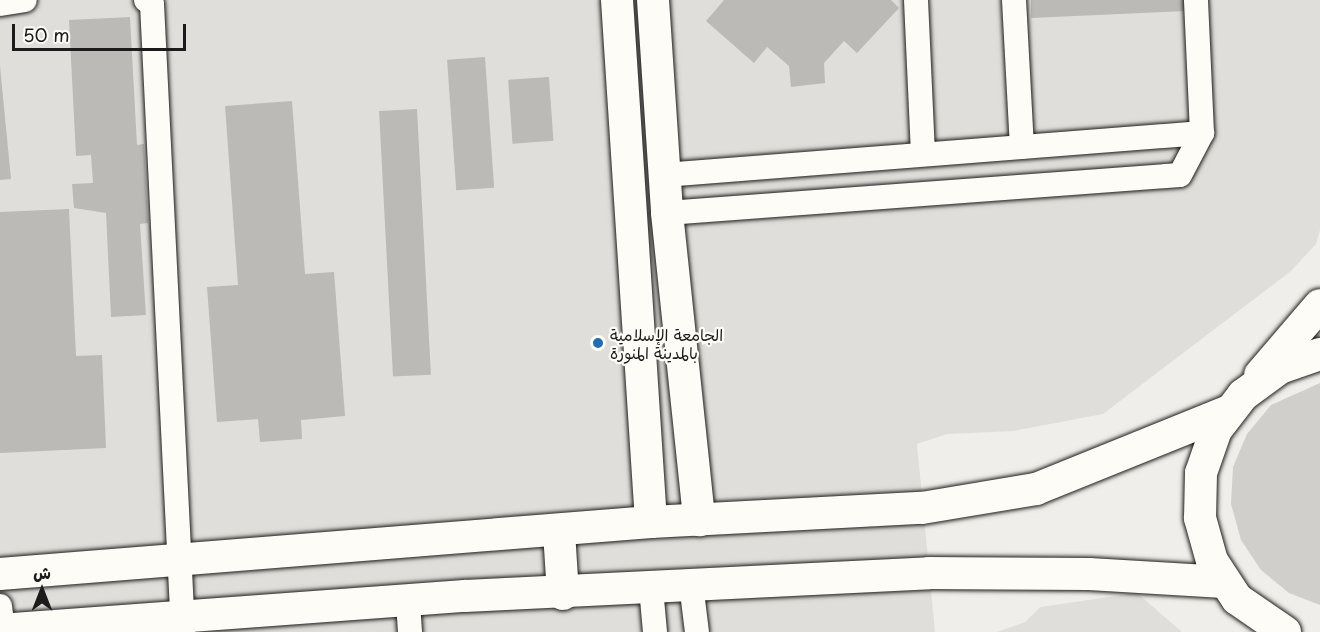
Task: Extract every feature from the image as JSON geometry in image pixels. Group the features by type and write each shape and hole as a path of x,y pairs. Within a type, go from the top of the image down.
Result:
{"main road":[{"path":"617,0 651,522"},
{"path":"653,0 666,213 699,520"},
{"path":"1285,632 1264,622 1224,582 1200,518 1201,473 1236,403 1320,305"},
{"path":"0,574 177,558 560,532 651,522 922,508 1036,489 1236,403 1280,368 1320,354"},
{"path":"560,532 563,594"},
{"path":"2,624 182,623 409,617 563,594 691,584 929,573 1224,582"}],"street":[{"path":"0,4 25,0"},
{"path":"146,0 152,4 177,558 182,623"},
{"path":"916,0 923,154"},
{"path":"1014,0 1022,147"},
{"path":"666,213 1180,175 1202,133 1196,0"},
{"path":"664,175 1202,133"},
{"path":"691,584 697,632"},
{"path":"651,588 655,632"}],"shaded area":[{"name":"الجامعة الإسلامية بالمدينة المنورة","path":"0,0 1320,0 1320,230 1316,244 1291,271 1103,414 1014,431 947,434 917,444 935,632 0,632"},
{"path":"1320,383 1320,605 1289,593 1261,570 1241,540 1231,504 1233,467 1247,434 1271,405"},
{"path":"1137,593 1182,632 997,632 1025,622 1040,607"}],"building":[{"path":"724,0 891,0 899,8 857,53 844,41 824,63 825,83 791,87 789,66 767,47 754,63 706,21"},
{"path":"1031,0 1185,0 1186,11 1031,18"},
{"path":"130,17 137,145 144,144 148,223 140,224 146,315 111,317 106,213 74,208 72,184 93,183 91,155 76,156 69,20"},
{"path":"485,57 494,188 456,190 447,60"},
{"path":"0,66 11,179 0,180"},
{"path":"549,77 553,141 513,144 508,80"},
{"path":"292,101 305,274 334,272 345,416 301,420 302,439 260,442 258,419 217,422 207,287 238,285 225,106"},
{"path":"417,109 431,375 393,377 379,111"},
{"path":"69,209 76,356 102,355 106,448 0,453 0,212"}],"place":[{"name":"الجامعة الإسلامية بالمدينة المنورة","path":"598,343"}]}
